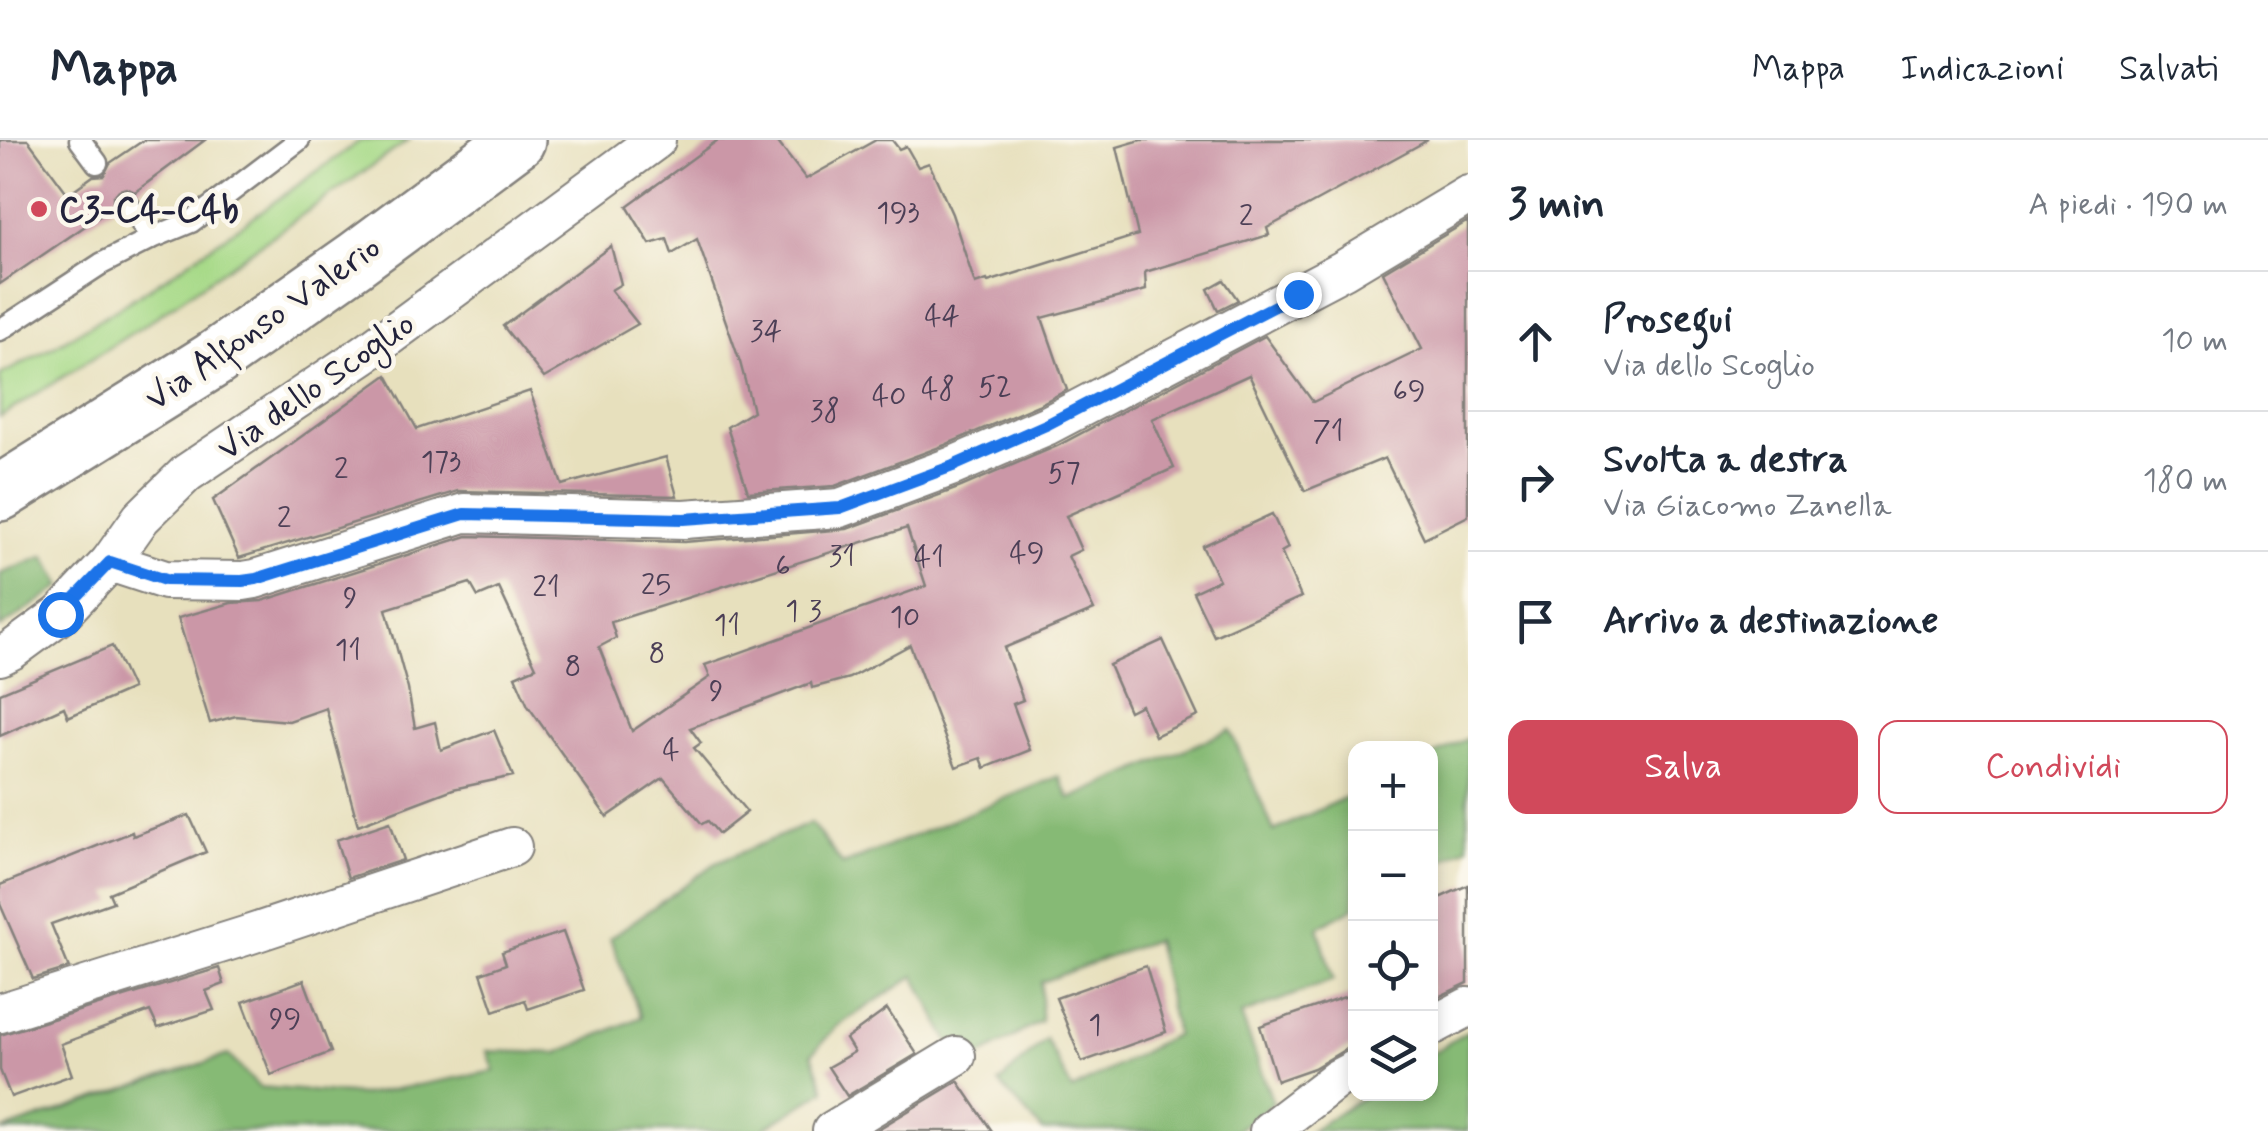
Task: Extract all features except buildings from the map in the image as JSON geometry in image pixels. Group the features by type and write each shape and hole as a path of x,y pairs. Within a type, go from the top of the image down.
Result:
{"main road":[{"name":"Via Alfonso Valerio","path":"0,493 213,360 517,140"}],"street":[{"name":"Via dello Scoglio","path":"0,656 60,614 110,562 141,518 186,474 366,353 656,140"},
{"path":"110,562 165,580 242,581 464,514 684,519 840,508 953,466 1048,424 1343,270 1468,195"},
{"path":"0,1013 512,847"},
{"path":"1438,1024 1468,1007"},
{"path":"832,1131 956,1056"},
{"path":"1269,1131 1348,1073"}],"lane":[{"path":"80,140 97,163"},
{"path":"0,330 101,264 192,222 299,140"},
{"path":"126,202 152,238"}],"green space":[{"path":"361,140 409,140 149,322 0,417 0,375 140,294"},
{"path":"45,556 62,586 0,628 0,574"},
{"path":"1230,730 1274,831 1348,796 1348,911 1318,927 1333,980 1241,1015 1273,1103 1236,1131 1043,1131 999,1083 1046,1039 1072,1090 1176,1034 1155,940 1041,982 1041,1021 965,1065 956,1056 915,976 836,1027 812,1054 825,1090 760,1131 1,1131 228,1055 259,1087 363,1095 495,1071 487,1051 558,1053 641,1017 610,938 716,863 811,823 843,865 1059,776 1070,799"},
{"path":"1468,738 1468,847 1438,863 1438,831 1438,753"},
{"path":"1468,1031 1468,1131 1310,1131 1358,1101 1438,1101 1438,1050"}],"place":[{"name":"C3-C4-C4b","path":"39,209"}],"route":[{"path":"60,614 110,562 165,580 242,581 464,514 684,519 840,508 953,466 1048,424 1298,294"}]}
